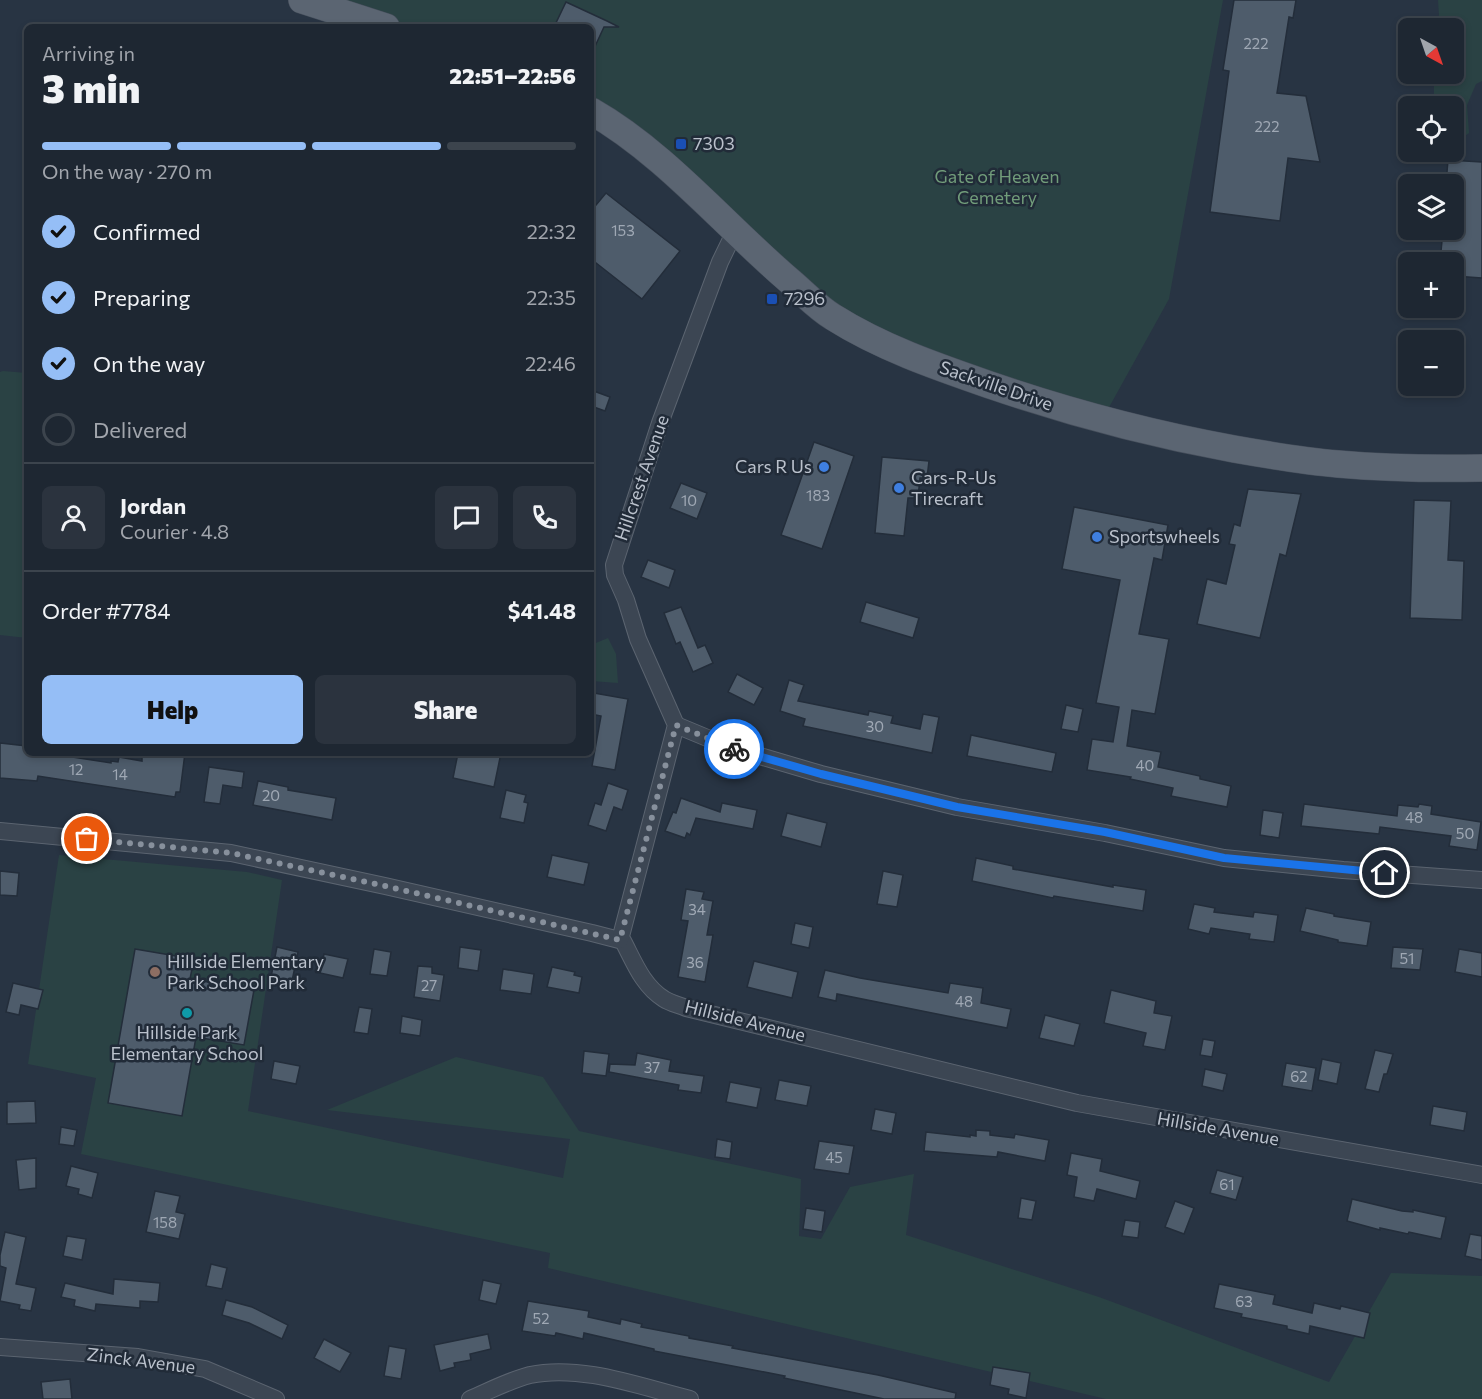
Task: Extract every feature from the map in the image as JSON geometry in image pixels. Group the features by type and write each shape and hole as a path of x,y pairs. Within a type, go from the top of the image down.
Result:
{"main road":[{"path":"302,0 377,24"},
{"name":"Sackville Drive","path":"594,113 616,125 668,169 773,267 831,316 886,346 1034,400 1175,438 1268,455 1347,465 1482,468"}],"street":[{"name":"Hillcrest Avenue","path":"676,725 638,639 626,600 615,575 614,565 660,423 720,262 735,231"},
{"path":"0,831 231,853 620,940 676,725 729,747 821,774 957,807 1105,832 1224,858 1343,870 1482,880"},
{"name":"Hillside Avenue","path":"620,940 623,941 639,972 652,989 665,1000 686,1008 1077,1103 1482,1175"},
{"name":"Zinck Avenue","path":"0,1347 138,1357 205,1369 276,1399"},
{"path":"470,1399 530,1375 555,1373 591,1374 690,1399"}],"green space":[{"name":"Gate of Heaven Cemetery","path":"302,0 1223,0 1169,299 1102,420 886,346 594,113 594,24 377,24"},
{"path":"1438,0 1482,0 1482,81 1476,84 1467,105 1469,133 1464,137 1464,96 1434,96 1434,86 1430,84 1464,84 1464,18 1438,18"},
{"path":"0,372 24,373 24,638 0,635"},
{"path":"608,638 616,654 618,683 594,681 594,644"},
{"path":"59,855 247,872 282,880 248,1111 563,1178 570,1139 327,1110 456,1057 543,1077 579,1131 801,1179 799,1236 821,1239 850,1187 914,1174 906,1235 1099,1297 1329,1382 1391,1273 1482,1276 1482,1399 1106,1399 548,1268 550,1253 81,1154 96,1078 28,1064"}],"building":[{"path":"1234,0 1296,0 1293,18 1289,17 1277,93 1306,96 1320,162 1288,158 1280,221 1210,212 1229,71 1223,70"},
{"path":"566,2 619,27 604,27 594,49 594,24 555,24"},
{"path":"1448,162 1482,162 1482,278 1464,277 1464,252 1441,252 1442,240 1464,240 1464,174 1447,174"},
{"path":"606,193 680,251 642,299 594,261 594,207"},
{"path":"594,391 610,397 605,411 594,407"},
{"path":"814,442 854,456 822,549 781,535"},
{"name":"Cars-R-Us Tirecraft","path":"882,457 929,461 927,478 920,478 918,498 908,498 904,536 875,533"},
{"path":"681,483 707,493 697,519 670,508"},
{"path":"1248,489 1301,494 1286,556 1280,554 1260,638 1197,624 1207,579 1226,584 1235,545 1229,544 1234,524 1240,526"},
{"path":"1414,500 1451,501 1448,560 1464,561 1462,620 1410,618"},
{"path":"1074,507 1168,525 1162,560 1154,558 1139,634 1169,639 1155,714 1132,710 1127,746 1161,752 1158,767 1200,776 1200,779 1231,786 1227,807 1171,796 1173,788 1130,779 1131,777 1087,770 1092,739 1113,742 1119,707 1096,703 1120,580 1062,569"},
{"path":"648,560 675,570 669,588 641,577"},
{"path":"866,602 919,618 913,638 860,622"},
{"path":"681,607 698,648 705,645 713,663 693,672 680,642 676,644 664,613"},
{"path":"737,674 763,688 754,705 728,692"},
{"path":"789,680 804,685 798,701 868,715 869,711 893,716 891,723 920,729 923,714 939,717 932,753 803,726 805,719 780,711"},
{"path":"594,693 628,699 615,770 592,766 601,716 594,715"},
{"path":"1066,705 1083,709 1078,732 1061,729"},
{"path":"971,735 1056,753 1052,772 967,756"},
{"path":"0,743 24,746 24,756 66,756 111,763 111,761 118,762 119,757 142,761 142,756 185,756 180,792 176,792 175,797 38,776 37,781 0,778"},
{"path":"457,756 500,756 494,787 453,778"},
{"path":"209,767 244,772 242,788 223,785 220,804 204,802"},
{"path":"258,781 288,787 288,790 336,798 332,820 253,805"},
{"path":"608,783 628,790 622,810 614,807 606,831 588,825 595,803 601,805"},
{"path":"506,790 526,795 524,802 528,803 524,823 500,818"},
{"path":"681,798 720,812 722,803 757,810 753,829 696,818 690,835 687,833 685,838 665,831 673,812 676,813"},
{"path":"1304,804 1397,816 1398,805 1432,806 1431,814 1481,822 1477,850 1449,846 1451,836 1380,827 1379,834 1301,826"},
{"path":"1263,810 1283,813 1279,838 1260,835"},
{"path":"787,813 827,823 821,847 781,836"},
{"path":"552,855 589,863 584,885 547,877"},
{"path":"976,858 1013,866 1013,869 1113,887 1113,885 1146,890 1143,911 1054,896 1053,898 972,881"},
{"path":"0,871 19,873 17,896 0,895"},
{"path":"883,871 903,875 897,907 877,904"},
{"path":"686,889 704,892 702,899 713,901 707,935 713,935 705,982 678,977 688,921 681,920"},
{"path":"1194,904 1215,908 1214,912 1253,917 1254,912 1278,915 1274,942 1249,939 1250,934 1211,928 1209,934 1188,929"},
{"path":"1306,908 1334,914 1334,916 1371,922 1367,946 1338,942 1338,940 1300,931"},
{"path":"795,923 813,927 809,948 791,944"},
{"path":"277,947 298,952 291,986 270,982"},
{"path":"460,947 481,950 478,971 458,968"},
{"path":"1393,947 1423,949 1420,970 1391,968"},
{"name":"Hillside Park Elementary School","path":"135,949 194,959 190,979 254,990 244,1045 196,1037 182,1116 108,1103"},
{"path":"374,949 391,952 387,976 370,974"},
{"path":"1459,949 1482,953 1482,977 1455,972"},
{"path":"324,954 348,959 343,978 320,973"},
{"path":"754,961 798,972 792,998 747,987"},
{"path":"418,966 432,967 432,973 444,975 440,1001 414,997"},
{"path":"552,967 575,972 574,975 582,977 579,993 547,987"},
{"path":"503,969 534,974 531,994 500,990"},
{"path":"825,970 948,993 950,983 983,988 981,1003 1011,1009 1007,1028 837,994 836,1001 818,997"},
{"path":"13,983 43,990 38,1009 21,1005 19,1015 6,1012"},
{"path":"1111,990 1156,1001 1154,1013 1172,1016 1165,1050 1143,1046 1146,1033 1104,1023"},
{"path":"359,1007 372,1009 368,1034 354,1032"},
{"path":"1045,1015 1080,1024 1074,1046 1039,1038"},
{"path":"402,1016 422,1020 420,1036 400,1033"},
{"path":"1203,1039 1215,1041 1212,1057 1200,1055"},
{"path":"1375,1050 1393,1054 1379,1092 1365,1089"},
{"path":"584,1051 609,1054 606,1076 582,1073"},
{"path":"637,1053 671,1060 669,1071 704,1076 701,1093 678,1090 679,1085 609,1072 610,1064 635,1065"},
{"path":"1322,1059 1341,1063 1337,1084 1318,1080"},
{"path":"274,1061 300,1066 296,1084 271,1079"},
{"path":"1286,1063 1316,1068 1312,1091 1282,1086"},
{"path":"1205,1069 1227,1074 1223,1091 1202,1086"},
{"path":"779,1080 811,1086 807,1106 775,1100"},
{"path":"730,1082 761,1088 757,1108 726,1102"},
{"path":"35,1101 36,1123 7,1124 7,1102"},
{"path":"1433,1106 1467,1112 1464,1131 1430,1125"},
{"path":"875,1109 896,1113 892,1134 871,1130"},
{"path":"61,1127 77,1130 74,1146 59,1144"},
{"path":"976,1130 990,1131 990,1135 1014,1138 1015,1134 1049,1140 1045,1161 998,1152 997,1157 924,1151 926,1132 970,1137 970,1135 976,1136"},
{"path":"717,1139 732,1142 730,1159 715,1157"},
{"path":"819,1141 854,1146 849,1174 814,1169"},
{"path":"1071,1153 1102,1159 1100,1171 1140,1181 1136,1199 1097,1189 1094,1201 1074,1197 1077,1177 1067,1175"},
{"path":"36,1158 36,1188 19,1190 16,1160"},
{"path":"71,1166 98,1173 92,1198 78,1194 79,1189 66,1186"},
{"path":"1217,1170 1243,1177 1236,1200 1210,1193"},
{"path":"155,1191 180,1196 176,1212 185,1214 179,1239 146,1232"},
{"path":"1021,1198 1036,1201 1032,1220 1018,1218"},
{"path":"1352,1199 1402,1211 1413,1212 1413,1210 1446,1217 1441,1239 1409,1232 1408,1234 1380,1228 1380,1230 1347,1221"},
{"path":"1175,1201 1194,1208 1184,1234 1165,1227"},
{"path":"806,1208 825,1211 822,1232 803,1229"},
{"path":"1125,1220 1140,1222 1138,1238 1122,1236"},
{"path":"5,1232 26,1237 16,1284 36,1288 31,1311 19,1309 20,1305 0,1301 6,1268 0,1266"},
{"path":"1470,1234 1482,1236 1482,1260 1465,1256"},
{"path":"67,1236 86,1239 82,1260 63,1256"},
{"path":"211,1264 227,1268 222,1289 206,1286"},
{"path":"114,1279 160,1283 158,1302 140,1301 140,1308 96,1304 95,1311 74,1306 75,1300 61,1297 65,1283 113,1294"},
{"path":"483,1280 501,1284 496,1304 479,1300"},
{"path":"1219,1284 1275,1295 1273,1304 1312,1313 1314,1303 1370,1313 1364,1338 1310,1326 1309,1334 1287,1329 1287,1326 1241,1317 1242,1314 1214,1308"},
{"path":"226,1300 252,1307 288,1325 282,1339 249,1323 222,1315"},
{"path":"528,1301 589,1311 588,1317 620,1324 621,1319 642,1324 641,1327 733,1346 732,1348 878,1375 956,1393 955,1399 884,1399 784,1378 785,1376 654,1351 654,1349 584,1333 583,1339 556,1333 555,1336 522,1331"},
{"path":"488,1334 491,1349 470,1354 471,1360 454,1363 455,1367 440,1371 434,1345"},
{"path":"324,1339 351,1353 340,1372 314,1358"},
{"path":"389,1346 406,1349 401,1379 384,1376"},
{"path":"993,1367 1030,1373 1026,1398 1008,1394 1009,1389 990,1385"},
{"path":"70,1379 72,1399 43,1399 41,1382"}],"way so far":[{"path":"87,839 231,853 620,940 676,725 734,749"}],"place":[{"name":"7303","path":"681,144"},
{"name":"7296","path":"772,299"},
{"name":"Cars R Us","path":"824,467"},
{"name":"Cars-R-Us Tirecraft","path":"899,488"},
{"name":"Sportswheels","path":"1097,537"},
{"name":"Hillside Elementary Park School Park","path":"155,972"},
{"name":"Hillside Park Elementary School","path":"187,1013"}],"route":[{"path":"734,749 821,774 957,807 1105,832 1224,858 1385,873"}]}
